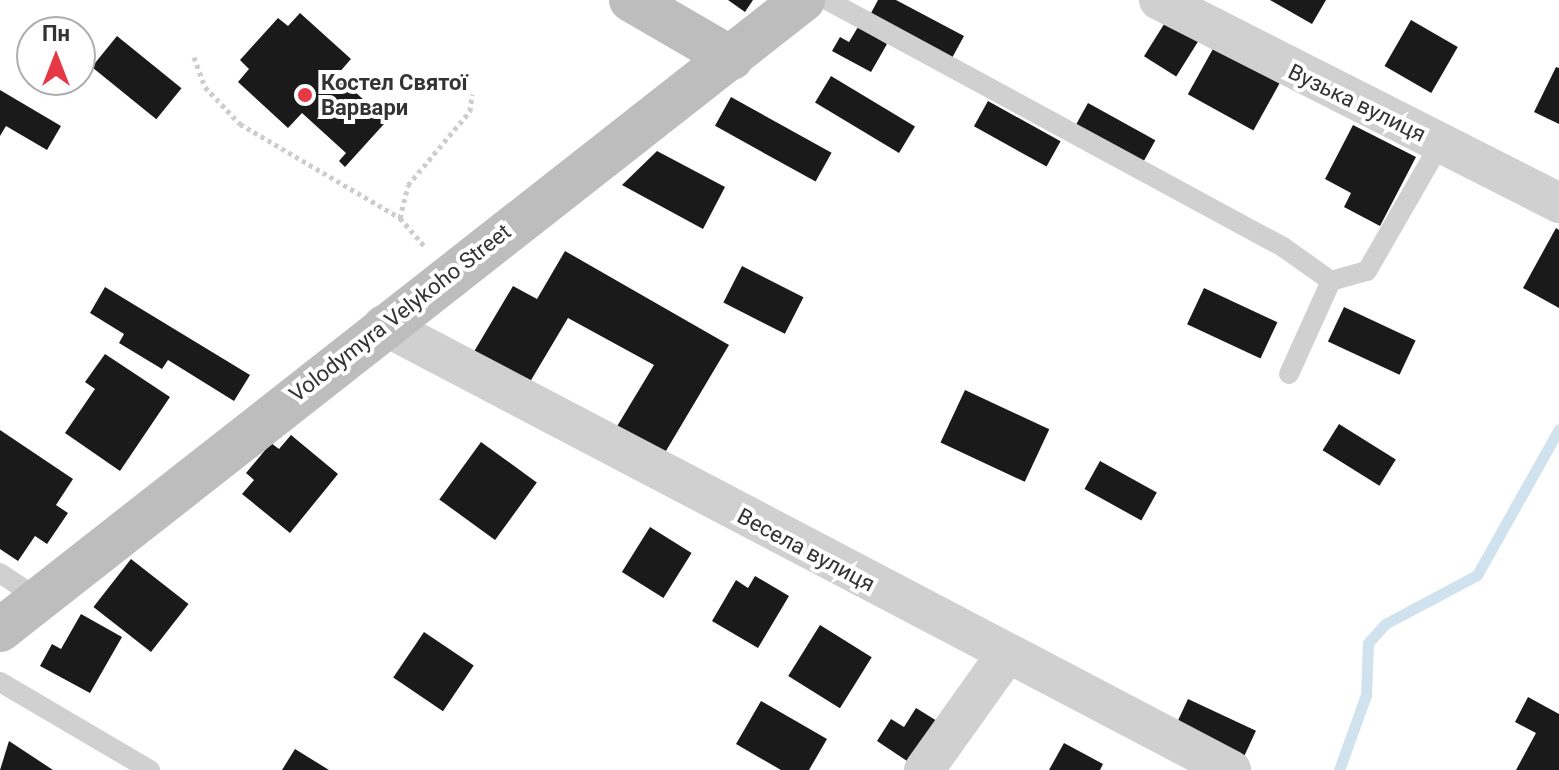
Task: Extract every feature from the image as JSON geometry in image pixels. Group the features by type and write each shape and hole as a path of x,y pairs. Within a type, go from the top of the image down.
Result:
{"street":[{"path":"631,0 731,58"},
{"name":"Volodymyra Velykoho Street","path":"0,630 383,325 803,0"},
{"name":"Вузька вулиця","path":"1159,0 1559,203"},
{"name":"Весела вулиця","path":"383,325 1006,655 1231,770"},
{"path":"924,770 1006,655"}],"lane":[{"path":"827,0 1283,247 1331,281"},
{"path":"1331,281 1367,271 1440,144"},
{"path":"1289,374 1331,281"},
{"path":"0,573 39,599"},
{"path":"0,682 150,770"}],"path":[{"path":"194,57 205,87 240,124 400,218 426,251"},
{"path":"400,218 408,185 470,111 472,94"}],"building":[{"path":"728,0 753,0 745,12"},
{"path":"878,0 896,0 964,36 952,58 870,15"},
{"path":"1270,0 1326,0 1312,24"},
{"name":"Костел Святої Варвари","path":"300,13 351,59 337,75 381,116 387,108 393,114 345,167 339,161 346,153 302,113 288,128 238,82 249,69 240,60 278,18 288,26"},
{"path":"1171,13 1203,33 1176,76 1144,56"},
{"path":"1411,20 1458,47 1431,93 1384,66"},
{"path":"858,27 887,44 871,72 832,51 840,37 849,42"},
{"path":"117,36 182,88 156,119 96,70 96,62"},
{"path":"1214,47 1280,83 1253,131 1188,94"},
{"path":"1556,67 1559,68 1559,124 1534,112"},
{"path":"831,76 915,126 899,153 815,103"},
{"path":"0,90 61,126 47,150 6,126 0,136"},
{"path":"731,97 832,153 816,182 715,126"},
{"path":"988,101 1061,141 1047,167 974,126"},
{"path":"1088,103 1155,140 1143,163 1075,126"},
{"path":"1353,125 1416,157 1380,226 1344,207 1351,193 1325,179"},
{"path":"657,151 725,187 703,229 622,185"},
{"path":"1556,228 1559,230 1559,308 1523,288"},
{"path":"565,251 729,345 660,461 613,433 654,365 568,318 524,392 469,360 513,286 537,299"},
{"path":"742,266 803,297 785,334 723,303"},
{"path":"105,287 250,375 234,401 168,360 162,369 119,343 124,334 90,313"},
{"path":"1204,288 1277,322 1261,358 1187,324"},
{"path":"1344,307 1416,340 1400,375 1328,341"},
{"path":"105,354 170,397 120,471 65,433 95,389 85,382"},
{"path":"965,390 1049,429 1025,482 940,443"},
{"path":"1339,424 1396,460 1379,486 1323,450"},
{"path":"0,430 73,479 56,505 68,513 47,544 35,536 18,561 0,549"},
{"path":"291,435 338,474 290,533 242,494 254,480 246,473 271,443 279,449"},
{"path":"481,442 537,483 495,540 439,499"},
{"path":"1100,461 1157,493 1141,521 1084,489"},
{"path":"650,527 692,553 663,598 622,572"},
{"path":"131,559 189,604 151,652 93,607"},
{"path":"755,576 789,596 758,648 712,621 736,580 748,588"},
{"path":"81,614 122,637 90,693 40,666 52,644 61,649"},
{"path":"820,625 872,657 840,708 788,676"},
{"path":"424,632 474,666 443,711 393,678"},
{"path":"1528,697 1559,714 1559,770 1516,770 1536,733 1515,722"},
{"path":"1188,699 1256,731 1243,758 1175,726"},
{"path":"761,701 827,739 809,770 781,770 736,744"},
{"path":"916,708 937,721 910,763 877,741 891,719 904,727"},
{"path":"9,741 53,770 0,770"},
{"path":"1064,743 1103,764 1100,770 1049,770"},
{"path":"295,749 329,770 282,770"}],"waterway":[{"path":"1339,770 1366,695 1368,643 1385,624 1477,575 1559,429"}],"place":[{"name":"Костел Святої Варвари","path":"305,95"}]}
